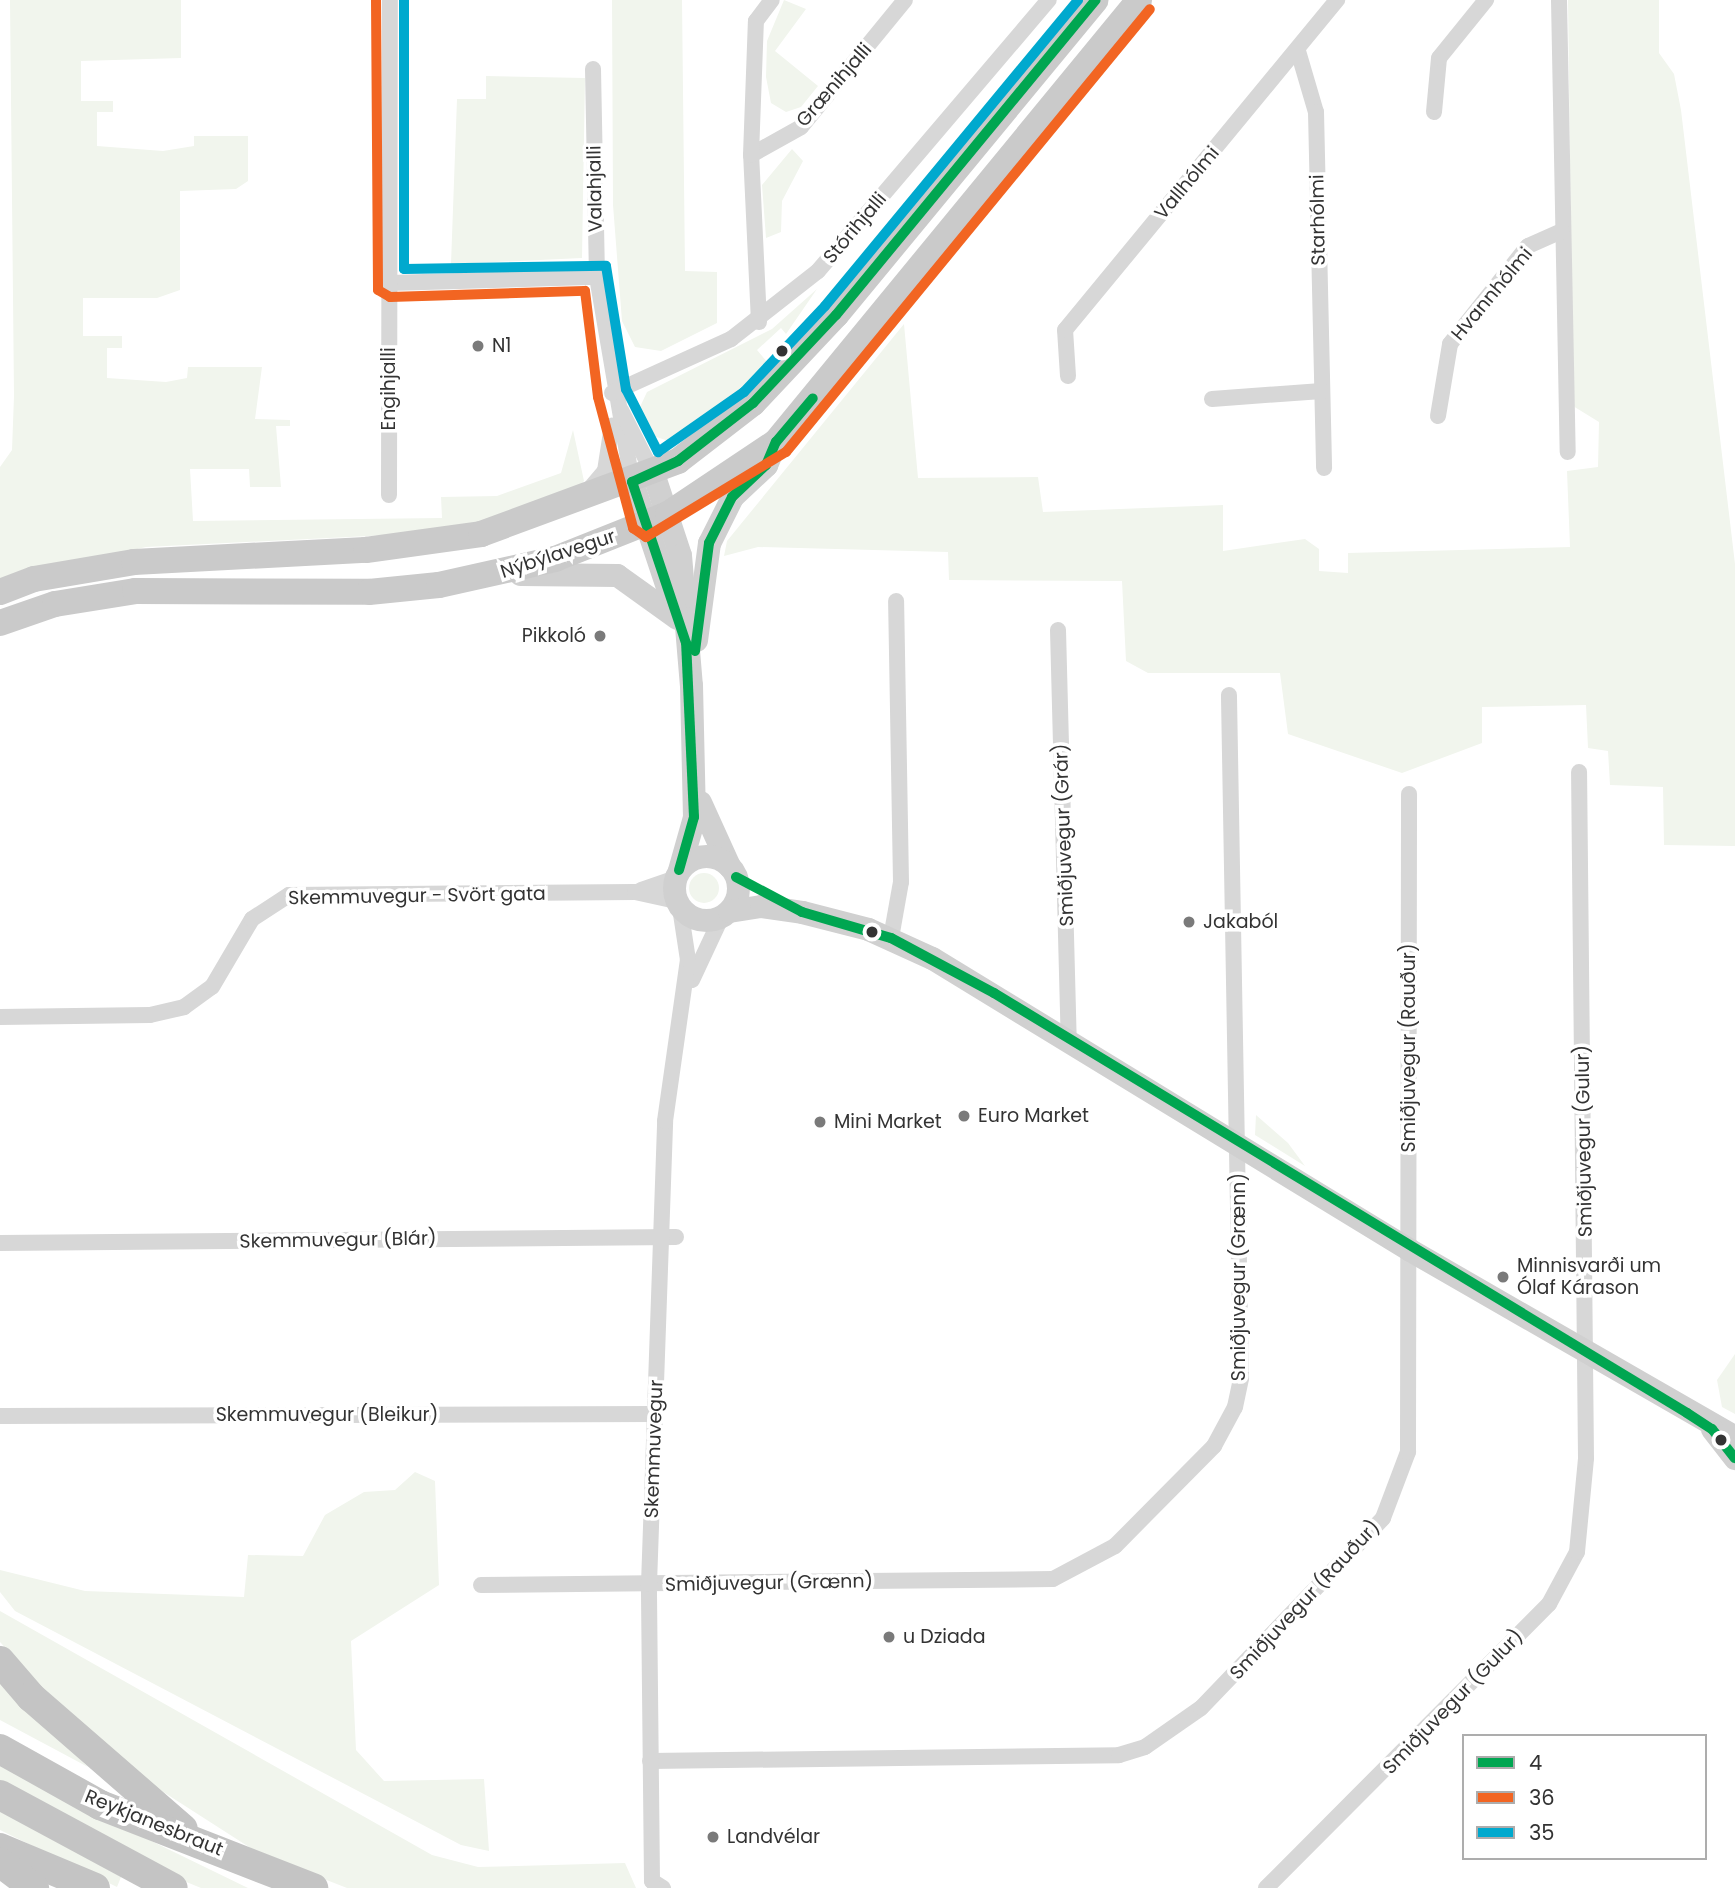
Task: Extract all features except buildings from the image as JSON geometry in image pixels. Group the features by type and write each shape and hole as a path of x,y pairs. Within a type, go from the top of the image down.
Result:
{"highway":[{"path":"0,1661 31,1697 194,1838"},
{"name":"Reykjanesbraut","path":"0,1749 100,1805 194,1838 313,1888"},
{"path":"0,1796 173,1888"},
{"path":"0,1848 95,1888"},
{"path":"0,1862 34,1888"}],"main road":[{"path":"0,592 34,579 134,562 366,550 481,534 643,477 753,403 835,315 1096,0"},
{"name":"Nýbýlavegur","path":"0,623 55,604 135,591 369,592 500,574 657,519 776,442 1139,0"}],"street":[{"name":"Engihjalli","path":"389,495 390,0"},
{"path":"760,322 751,155 756,21 772,0"},
{"name":"Grænihjalli","path":"751,155 801,127 905,0"},
{"name":"Stórihjalli","path":"612,393 760,322 818,271 1049,0"},
{"name":"Vallhólmi","path":"1068,376 1065,330 1298,51 1337,0"},
{"path":"1434,112 1439,58 1486,0"},
{"name":"Hvannhólmi","path":"1559,0 1568,452"},
{"name":"Starhólmi","path":"1298,51 1316,111 1324,468"},
{"name":"Valahjalli","path":"593,69 597,277 612,393 657,519"},
{"name":"Hvannhólmi","path":"1438,416 1450,344 1528,246 1562,231"},
{"path":"390,283 597,277"},
{"path":"1212,399 1322,391"},
{"path":"568,505 605,471 612,393"},
{"name":"Valahjalli","path":"612,393 643,477"},
{"path":"691,685 709,543 732,497 766,465 776,442"},
{"name":"Skemmuvegur","path":"657,519 677,618 686,643"},
{"name":"Skemmuvegur","path":"657,519 680,555 691,685 695,786 690,842 677,889 688,960 665,1121 659,1236 649,1584 650,1761 652,1881 663,1888"},
{"path":"500,574 617,575 677,618"},
{"path":"891,938 901,881 896,601"},
{"name":"Smiðjuvegur (Grár)","path":"1059,630 1069,1039"},
{"name":"Smiðjuvegur (Grænn)","path":"481,1584 1053,1579 1115,1546 1214,1446 1235,1407 1241,1377 1239,1142 1229,695"},
{"name":"Smiðjuvegur (Gulur)","path":"1266,1888 1560,1588 1585,1513 1586,1352 1579,772"},
{"name":"Skemmuvegur","path":"695,786 710,834 732,872"},
{"name":"Smiðjuvegur (Rauður)","path":"650,1761 1119,1755 1163,1738 1271,1640 1392,1503 1408,1452 1409,794"},
{"path":"802,912 703,856 677,889 695,919 761,906 802,912 891,938 1069,1039 1410,1250 1712,1429 1735,1437"},
{"path":"726,913 737,895 732,872"},
{"name":"Skemmuvegur - Svört gata","path":"0,1017 150,1015 184,1007 212,986 252,919 289,895 635,892 677,889"},
{"name":"Skemmuvegur","path":"683,1005 726,913"},
{"name":"Skemmuvegur (Blár)","path":"0,1243 676,1237"},
{"name":"Skemmuvegur (Bleikur)","path":"0,1416 655,1414"},
{"path":"1712,1429 1735,1458"}],"shaded area":[{"path":"10,0 181,0 181,58 81,61 81,101 113,101 113,112 97,112 97,146 163,151 194,146 194,136 248,136 248,181 236,189 180,191 180,290 157,298 83,298 83,336 122,336 122,348 107,348 107,378 166,382 187,378 188,367 262,367 255,419 290,420 290,426 276,426 281,487 250,487 249,469 190,469 193,521 442,518 441,497 497,496 561,473 573,430 584,481 572,494 510,515 429,533 146,547 0,580 0,467 12,450 14,396"},
{"path":"612,0 682,0 685,271 717,272 717,323 661,351 635,347 622,321 613,205"},
{"path":"784,0 806,9 775,51 818,86 801,107 786,112 771,103 766,77 767,41"},
{"path":"1568,0 1659,0 1659,53 1674,74 1681,110 1735,564 1735,846 1664,845 1663,787 1610,785 1608,751 1588,748 1586,705 1482,707 1482,743 1402,773 1288,734 1280,673 1148,673 1126,661 1122,581 949,580 948,552 758,547 724,556 727,541 904,324 918,478 1038,477 1043,512 1223,505 1223,551 1305,539 1319,549 1319,571 1348,573 1348,553 1570,547 1567,471 1598,467 1599,422 1573,406"},
{"path":"486,76 585,78 582,258 451,264 457,99 486,99"},
{"path":"792,149 803,161 782,201 781,232 766,238 762,185"},
{"path":"817,289 786,334 781,328 757,350 768,363 753,383 672,442 647,434 639,409 647,392 772,329"},
{"path":"420,293 469,293 475,299 420,301"},
{"path":"704,873 715,877 719,888 715,899 704,903 693,899 689,888 693,877"},
{"path":"1256,1115 1288,1143 1305,1166 1255,1135"},
{"path":"1735,1354 1735,1414 1722,1407 1717,1380"},
{"path":"415,1472 435,1481 439,1585 351,1641 356,1750 384,1781 484,1779 489,1851 461,1845 15,1611 0,1592 0,1570 85,1591 244,1597 248,1555 303,1556 325,1515 364,1492 395,1490"},
{"path":"0,1611 432,1855 478,1867 625,1863 636,1888 347,1888 260,1854 154,1786 62,1709 0,1642"},
{"path":"0,1681 88,1767 0,1720"},
{"path":"0,1761 65,1799 248,1888 201,1888 167,1874 0,1782"},
{"path":"0,1808 121,1877 117,1887 0,1830"}],"transit line":[{"name":"36","path":"376,0 378,290 390,297 585,291 598,397 633,528 646,537 786,452 1150,9"},
{"name":"35","path":"404,0 404,269 606,266 626,389 658,452 744,392 825,306 1078,0"},
{"name":"4","path":"679,870 694,817 686,643 632,482 678,461 753,403 836,315 1096,0"},
{"name":"4","path":"695,651 709,543 732,497 766,465 776,442 813,398"},
{"name":"4","path":"736,877 802,912 891,938 994,993 1687,1413 1712,1429 1735,1458"}],"place":[{"name":"N1","path":"478,346"},
{"name":"Pikkoló","path":"600,636"},
{"name":"Jakaból","path":"1189,922"},
{"name":"Euro Market","path":"964,1116"},
{"name":"Mini Market","path":"820,1122"},
{"name":"Minnisvarði um Ólaf Kárason","path":"1503,1277"},
{"name":"u Dziada","path":"889,1637"},
{"name":"Landvélar","path":"713,1837"}]}
